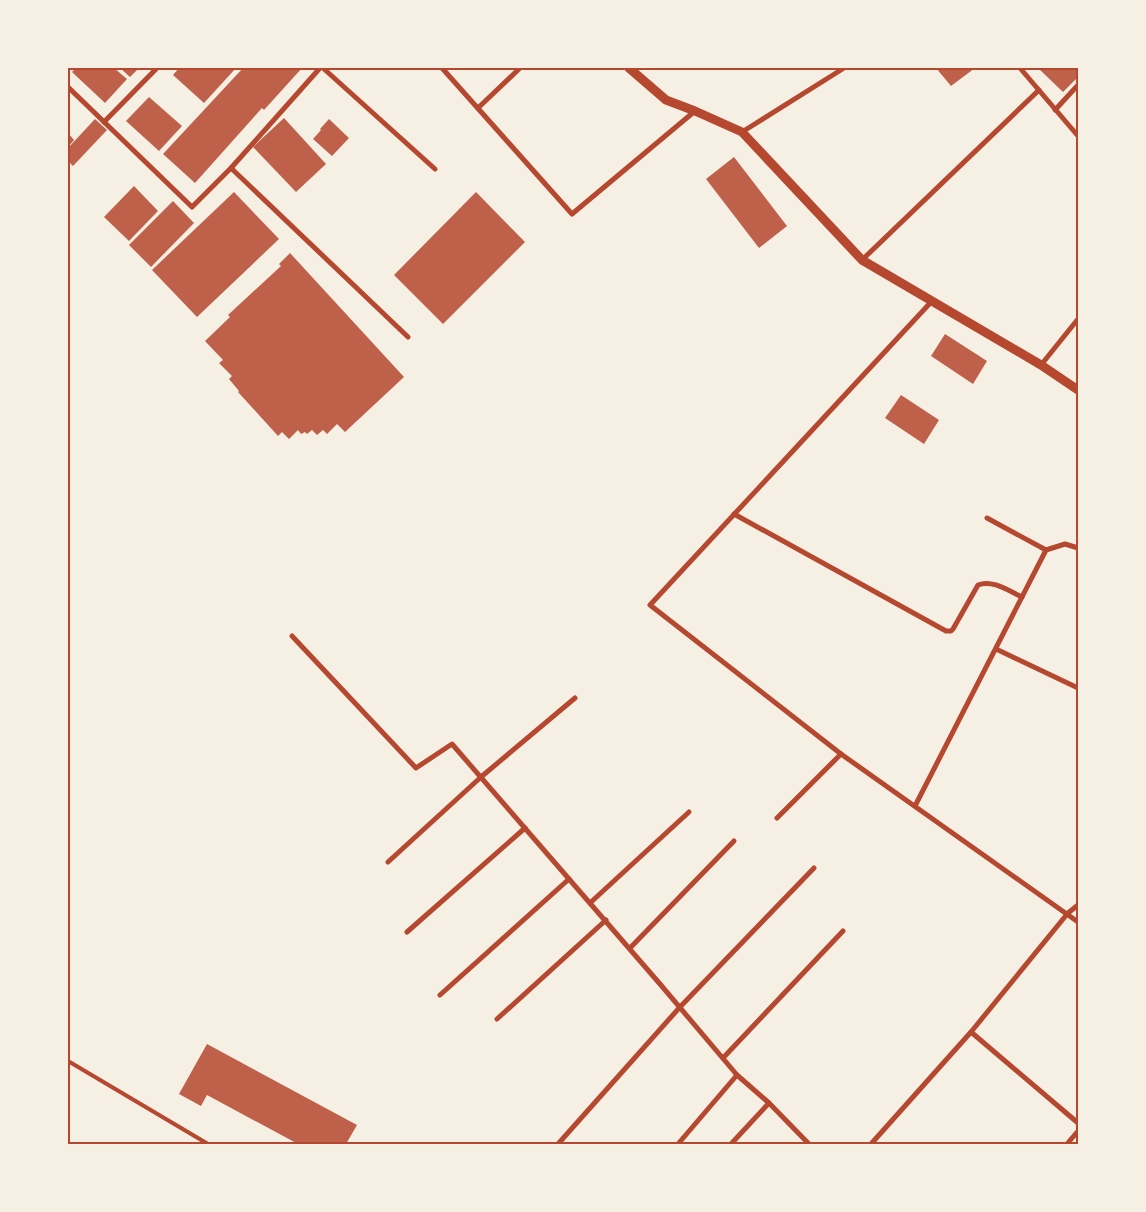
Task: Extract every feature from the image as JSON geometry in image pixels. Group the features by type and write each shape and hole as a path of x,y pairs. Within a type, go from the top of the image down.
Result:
{"street":[{"path":"104,122 157,68"},
{"path":"68,86 192,207 231,168 322,68 435,169"},
{"path":"442,68 572,214 695,111"},
{"path":"478,108 520,68"},
{"path":"629,68 666,100 742,132 862,260 1041,365 1078,390"},
{"path":"742,132 844,68"},
{"path":"1020,68 1078,136"},
{"path":"1056,110 1078,85"},
{"path":"862,260 1039,90"},
{"path":"231,168 408,337"},
{"path":"932,301 650,605 841,754 1078,922"},
{"path":"1041,365 1078,319"},
{"path":"734,514 946,631 953,629 978,585 983,582 993,584 1022,597"},
{"path":"987,518 1046,550"},
{"path":"915,806 1046,550 1065,544 1078,548"},
{"path":"292,636 416,768 452,744 606,920 737,1076 770,1103 809,1144"},
{"path":"996,650 1078,688"},
{"path":"388,862 481,777 575,698"},
{"path":"777,818 841,754"},
{"path":"590,903 689,812"},
{"path":"407,932 525,828"},
{"path":"630,948 734,841"},
{"path":"558,1144 680,1007 814,868"},
{"path":"440,995 570,879"},
{"path":"871,1144 971,1032 1068,914 1078,905"},
{"path":"497,1019 606,920"},
{"path":"723,1058 843,931"},
{"path":"971,1032 1078,1123"},
{"path":"678,1144 737,1076"},
{"path":"731,1144 770,1103"},
{"path":"1067,1144 1078,1131"}],"lane":[{"path":"68,1061 206,1144"}],"building":[{"path":"76,68 114,68 127,79 105,103 72,72"},
{"path":"120,68 139,68 130,77"},
{"path":"179,68 236,68 204,103 173,75"},
{"path":"243,68 302,68 264,110 262,108 195,183 163,154"},
{"path":"936,68 975,68 951,86"},
{"path":"1038,68 1078,68 1078,77 1063,92"},
{"path":"149,97 182,126 159,151 126,121"},
{"path":"284,118 326,164 296,192 253,147"},
{"path":"95,119 107,130 73,166 68,161 68,148"},
{"path":"329,119 349,138 332,156 313,139"},
{"path":"68,133 74,140 68,147"},
{"path":"734,157 787,226 759,248 706,179"},
{"path":"134,186 158,211 129,241 104,217"},
{"path":"234,192 279,239 197,317 152,270"},
{"path":"476,192 525,242 443,324 394,275"},
{"path":"173,201 194,223 151,267 129,245"},
{"path":"290,253 404,377 345,432 337,424 327,434 323,430 317,435 312,430 307,434 305,432 301,434 298,430 289,439 282,432 278,436 238,392 229,379 232,376 219,363 223,360 205,341 230,317 228,315 281,266 279,264"},
{"path":"945,334 987,361 973,384 931,356"},
{"path":"901,395 939,420 924,444 885,418"},
{"path":"207,1044 357,1125 346,1144 298,1144 207,1095 201,1106 179,1094"}]}
